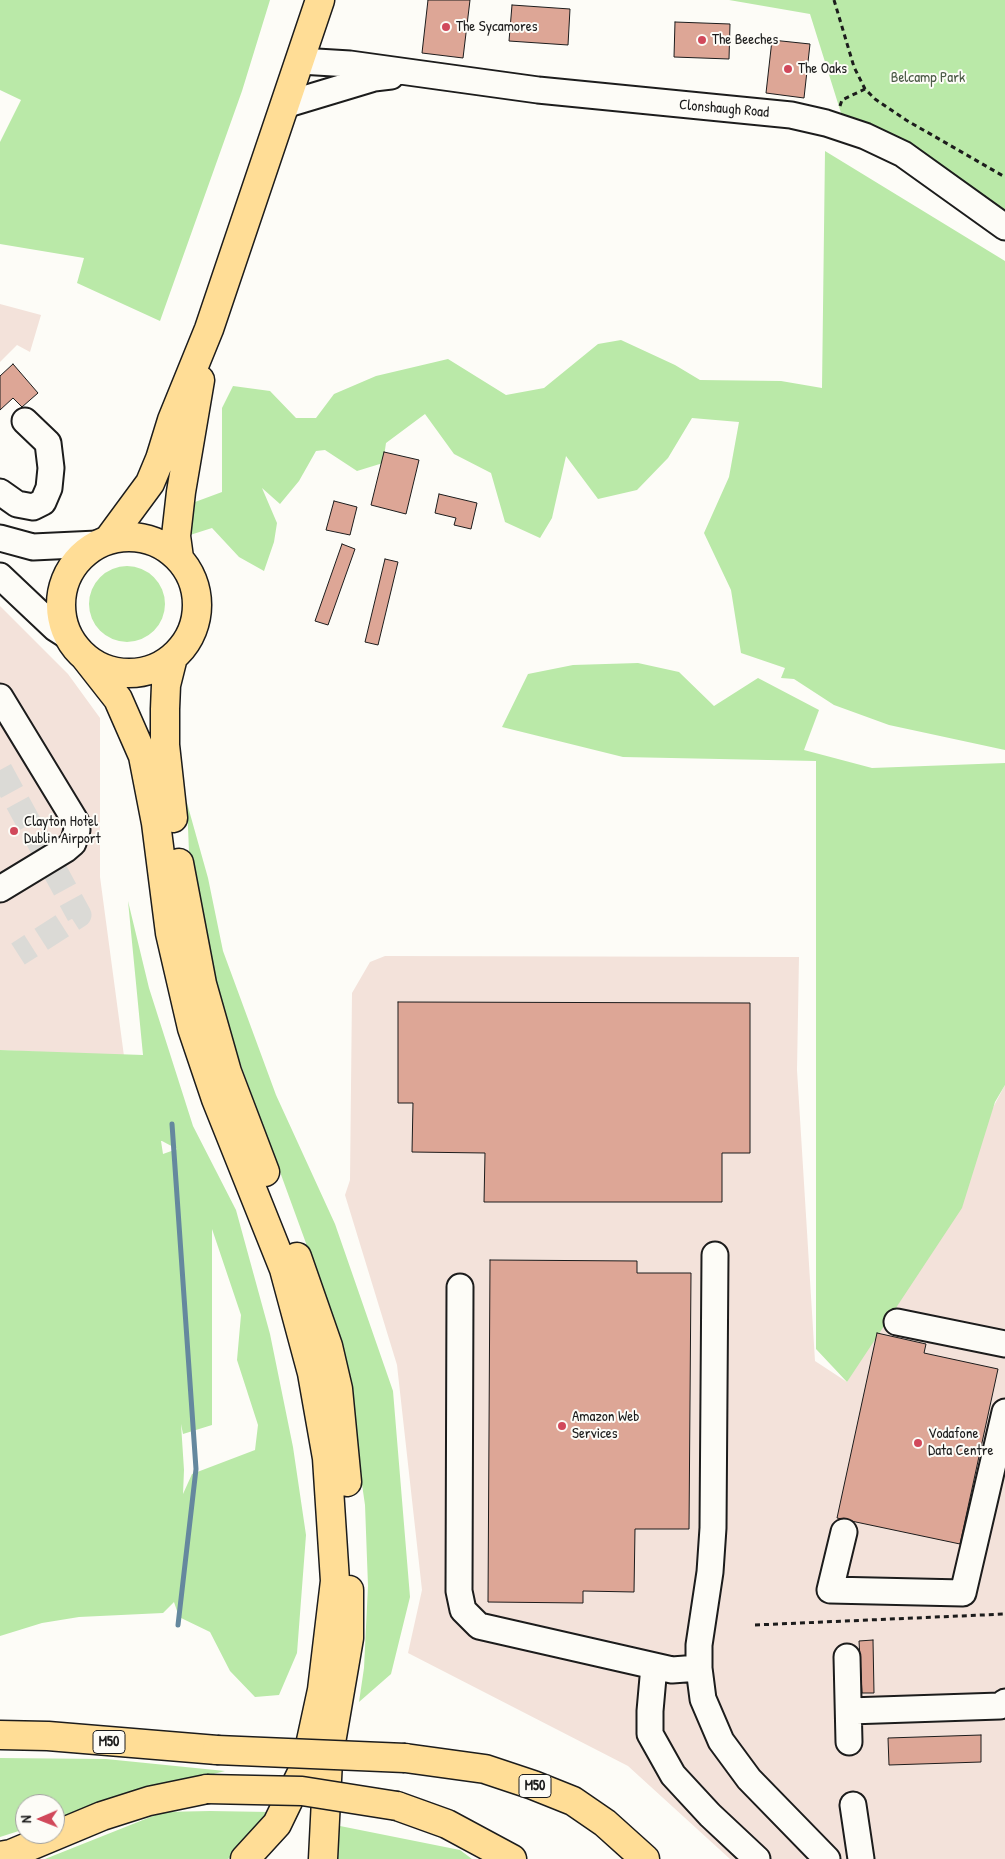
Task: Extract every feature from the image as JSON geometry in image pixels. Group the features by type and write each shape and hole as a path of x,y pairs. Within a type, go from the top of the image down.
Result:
{"main road":[{"path":"245,1859 277,1824 306,1764 322,1690 335,1581 327,1458 312,1373 284,1269 216,1099 192,1028 170,934 154,814 143,756 118,699 77,647 63,620 61,602 64,585 71,569 82,555 102,542 150,483 209,329 320,0"},
{"path":"179,558 176,536 181,492 209,329"},
{"path":"102,542 127,536 146,538 164,546 179,558 192,579 197,605 192,632 173,657 166,685 165,745 182,887 202,984 228,1072 308,1283 328,1346 338,1389 347,1472 349,1638 328,1760 322,1859"},
{"path":"77,647 109,670 122,673 149,670 173,657"},
{"name":"M50","path":"0,1735 48,1736 217,1750 406,1758 485,1769 533,1784 565,1798 605,1823 645,1859"},
{"path":"0,1856 10,1854 102,1816 149,1801 207,1788 302,1791 397,1806 447,1824 512,1859"}],"street":[{"name":"Clonshaugh Road","path":"300,61 350,64 538,90 791,115 836,126 864,136 903,154 1005,227"},
{"name":"Clonshaugh Road","path":"284,108 291,103 374,78 415,73"},
{"path":"0,492 17,504 33,507 42,502 49,488 52,468 48,444 25,421"},
{"path":"0,538 34,547 102,542"},
{"path":"0,576 77,647"},
{"path":"0,697 72,815 77,830 73,843 66,849 2,885"},
{"path":"715,1255 713,1528 710,1572 700,1635 700,1668 703,1699 721,1741 749,1779 827,1859"},
{"path":"460,1287 459,1591 463,1610 479,1626 672,1670 700,1668"},
{"path":"897,1322 1005,1344"},
{"path":"844,1532 830,1590 963,1593 1005,1412"},
{"path":"847,1657 849,1742"},
{"path":"654,1666 650,1734 673,1775 710,1815 757,1859"},
{"path":"849,1711 1000,1706 1005,1702"},
{"path":"853,1805 861,1859"}],"path":[{"path":"834,0 854,68 865,89 875,99 906,120 1005,177"},
{"path":"836,126 842,100 865,89"},
{"path":"755,1625 1005,1614"}],"shaded area":[{"path":"0,304 41,315 30,352 17,345 0,362"},
{"path":"0,606 68,674 100,718 100,877 124,1056 0,1050"},
{"name":"Amazon Web Services","path":"385,956 799,957 797,1070 815,1361 847,1382 1005,1085 1005,1859 730,1859 628,1766 408,1653 422,1590 397,1365 345,1195 350,1180 352,993 370,962"}],"green space":[{"path":"0,0 270,0 242,91 160,321 77,283 84,258 0,244 0,142 21,100 0,90"},
{"name":"Belcamp Park","path":"729,0 1005,0 1005,219 841,113 810,14"},
{"path":"825,151 1005,261 1005,750 889,725 834,705 794,679 781,678 785,668 741,653 731,590 704,533 729,477 739,422 692,418 668,458 637,490 598,499 566,456 552,518 540,538 505,522 491,473 454,454 425,414 386,443 383,463 357,471 325,450 316,451 299,481 280,504 262,488 277,523 274,542 264,571 239,557 212,528 190,535 195,502 222,492 222,408 233,386 270,391 296,418 316,418 334,394 376,376 448,359 506,395 544,388 598,344 621,340 675,365 700,380 781,381 822,388"},
{"path":"120,566 134,566 148,572 159,583 165,597 162,619 154,631 134,642 120,642 106,636 95,625 89,611 89,597 95,583 106,572"},
{"path":"638,663 679,672 714,706 758,678 819,710 804,750 872,768 1005,763 1005,1085 995,1102 962,1208 847,1382 816,1349 816,761 623,757 502,727 528,674 573,665"},
{"path":"187,803 208,878 223,951 276,1095 335,1224 393,1391 410,1597 391,1674 359,1702 364,1668 368,1586 365,1505 348,1388 334,1320 233,1043 191,901"},
{"path":"128,901 149,988 193,1126 236,1210 270,1334 293,1447 306,1535 297,1653 279,1695 255,1697 230,1671 210,1632 179,1617 174,1602 163,1613 79,1617 42,1623 0,1636 0,1050 143,1055","holes":["162,1141 177,1149 163,1154","212,1229 241,1315 237,1360 258,1425 255,1450 192,1474 183,1494 184,1470 181,1424 183,1434 212,1425"]},
{"path":"0,1758 106,1759 225,1771 103,1803 65,1816 65,1794 15,1794 15,1832 0,1837"},
{"path":"163,1812 270,1812 247,1843 228,1859 45,1859"},
{"path":"335,1825 460,1850 472,1859 338,1859"}],"building":[{"name":"The Sycamores","path":"428,0 470,0 463,58 422,53"},
{"path":"512,5 570,9 568,45 509,41"},
{"name":"The Beeches","path":"675,22 730,24 729,59 674,57"},
{"name":"The Oaks","path":"772,40 810,44 804,98 766,93"},
{"path":"13,364 38,393 22,407 13,398 0,410 0,376"},
{"path":"384,452 419,460 406,514 371,505"},
{"path":"439,494 477,503 471,529 454,525 456,518 435,513"},
{"path":"334,501 357,507 350,535 326,530"},
{"path":"342,544 355,549 328,625 315,621"},
{"path":"385,559 398,562 378,645 365,642"},
{"path":"398,1002 750,1003 750,1153 722,1153 722,1202 484,1202 485,1153 412,1152 413,1103 398,1103"},
{"name":"Amazon Web Services","path":"490,1260 637,1261 637,1273 691,1273 689,1529 635,1529 634,1592 583,1591 583,1603 488,1602"},
{"name":"Vodafone Data Centre","path":"877,1333 926,1344 924,1353 998,1369 960,1544 837,1518"},
{"path":"873,1640 874,1693 862,1693 859,1641"},
{"path":"981,1735 981,1762 889,1765 888,1738"}],"waterway":[{"path":"172,1124 196,1469 178,1625"}],"tunnel":[{"path":"0,770 79,915 18,954"}],"place":[{"name":"The Sycamores","path":"446,27"},
{"name":"The Beeches","path":"702,40"},
{"name":"The Oaks","path":"788,69"},
{"name":"Clayton Hotel Dublin Airport","path":"14,831"},
{"name":"Amazon Web Services","path":"562,1426"},
{"name":"Vodafone Data Centre","path":"918,1443"}]}
